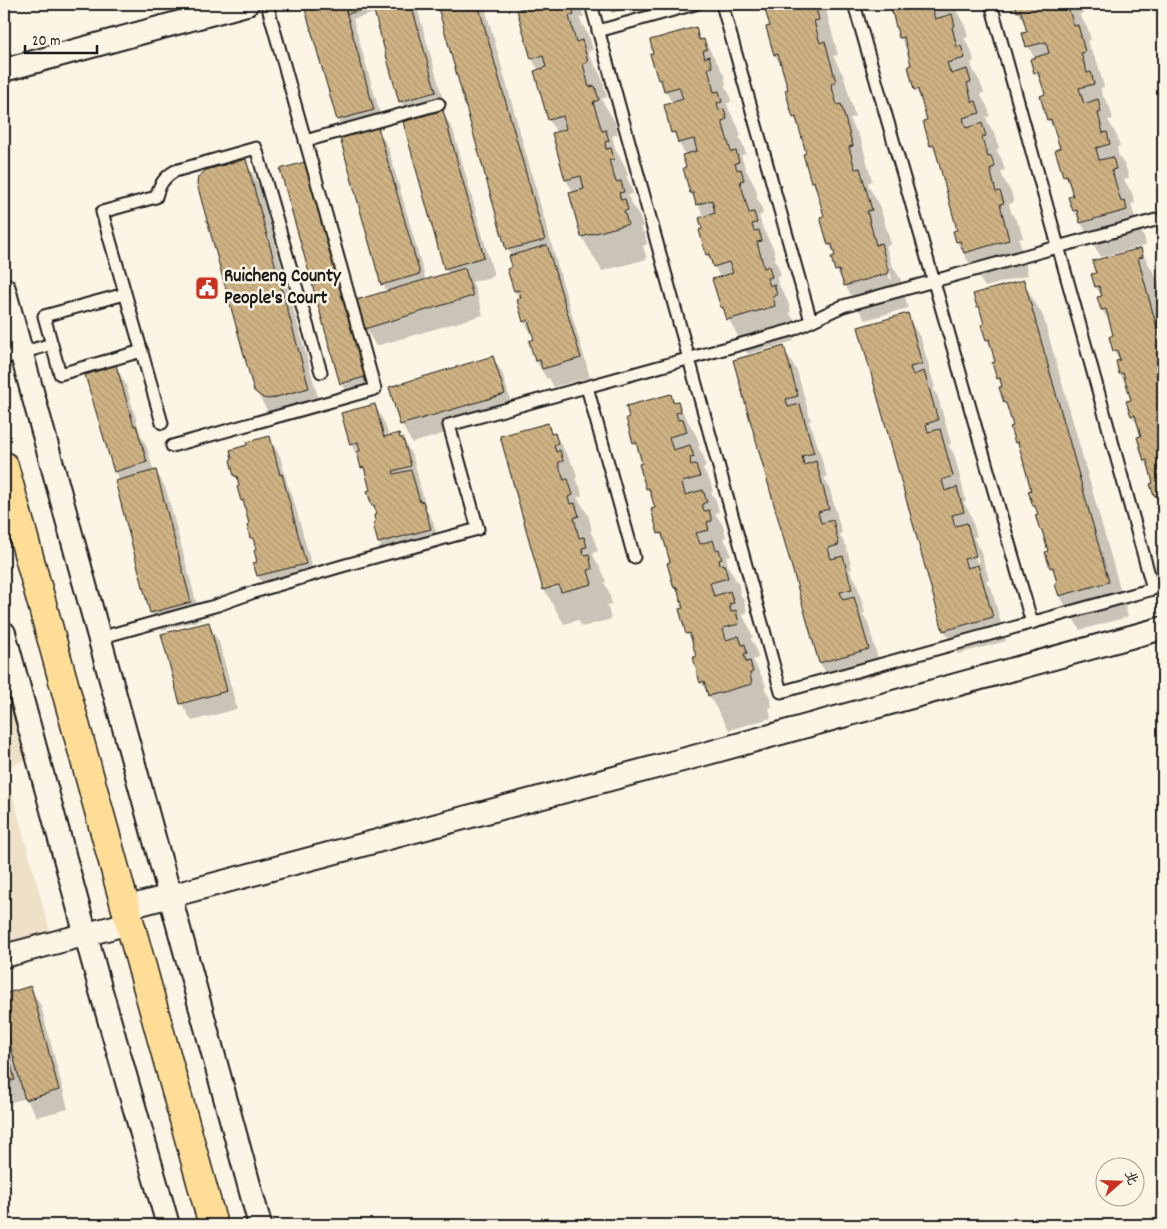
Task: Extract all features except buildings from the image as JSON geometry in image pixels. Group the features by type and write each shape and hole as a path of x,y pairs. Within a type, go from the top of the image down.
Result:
{"main road":[{"path":"4,466 213,1225"}],"street":[{"path":"4,70 247,4"},
{"path":"4,289 12,355 100,638 260,1225"},
{"path":"4,956 86,934 170,896 692,757 1163,628"},
{"path":"4,633 168,1225"}],"lane":[{"path":"172,446 375,390 267,4"},
{"path":"590,4 781,692 1153,589 1163,582"},
{"path":"598,31 695,4"},
{"path":"722,4 811,321"},
{"path":"854,4 1032,623"},
{"path":"991,4 1153,589"},
{"path":"305,141 439,104"},
{"path":"162,422 102,212 156,197 164,178 175,171 256,148 321,372"},
{"path":"100,638 218,605 254,592 333,569 478,529 449,425 792,330 843,306 1163,218"},
{"path":"125,294 44,316 60,374 142,351"},
{"path":"12,355 52,344"},
{"path":"587,387 634,557"}],"shaded area":[{"path":"4,663 30,759 5,767 51,935 4,948"}],"green space":[{"path":"609,4 642,4 612,12"}],"place":[{"name":"Ruicheng County People's Court","path":"207,288"}]}
